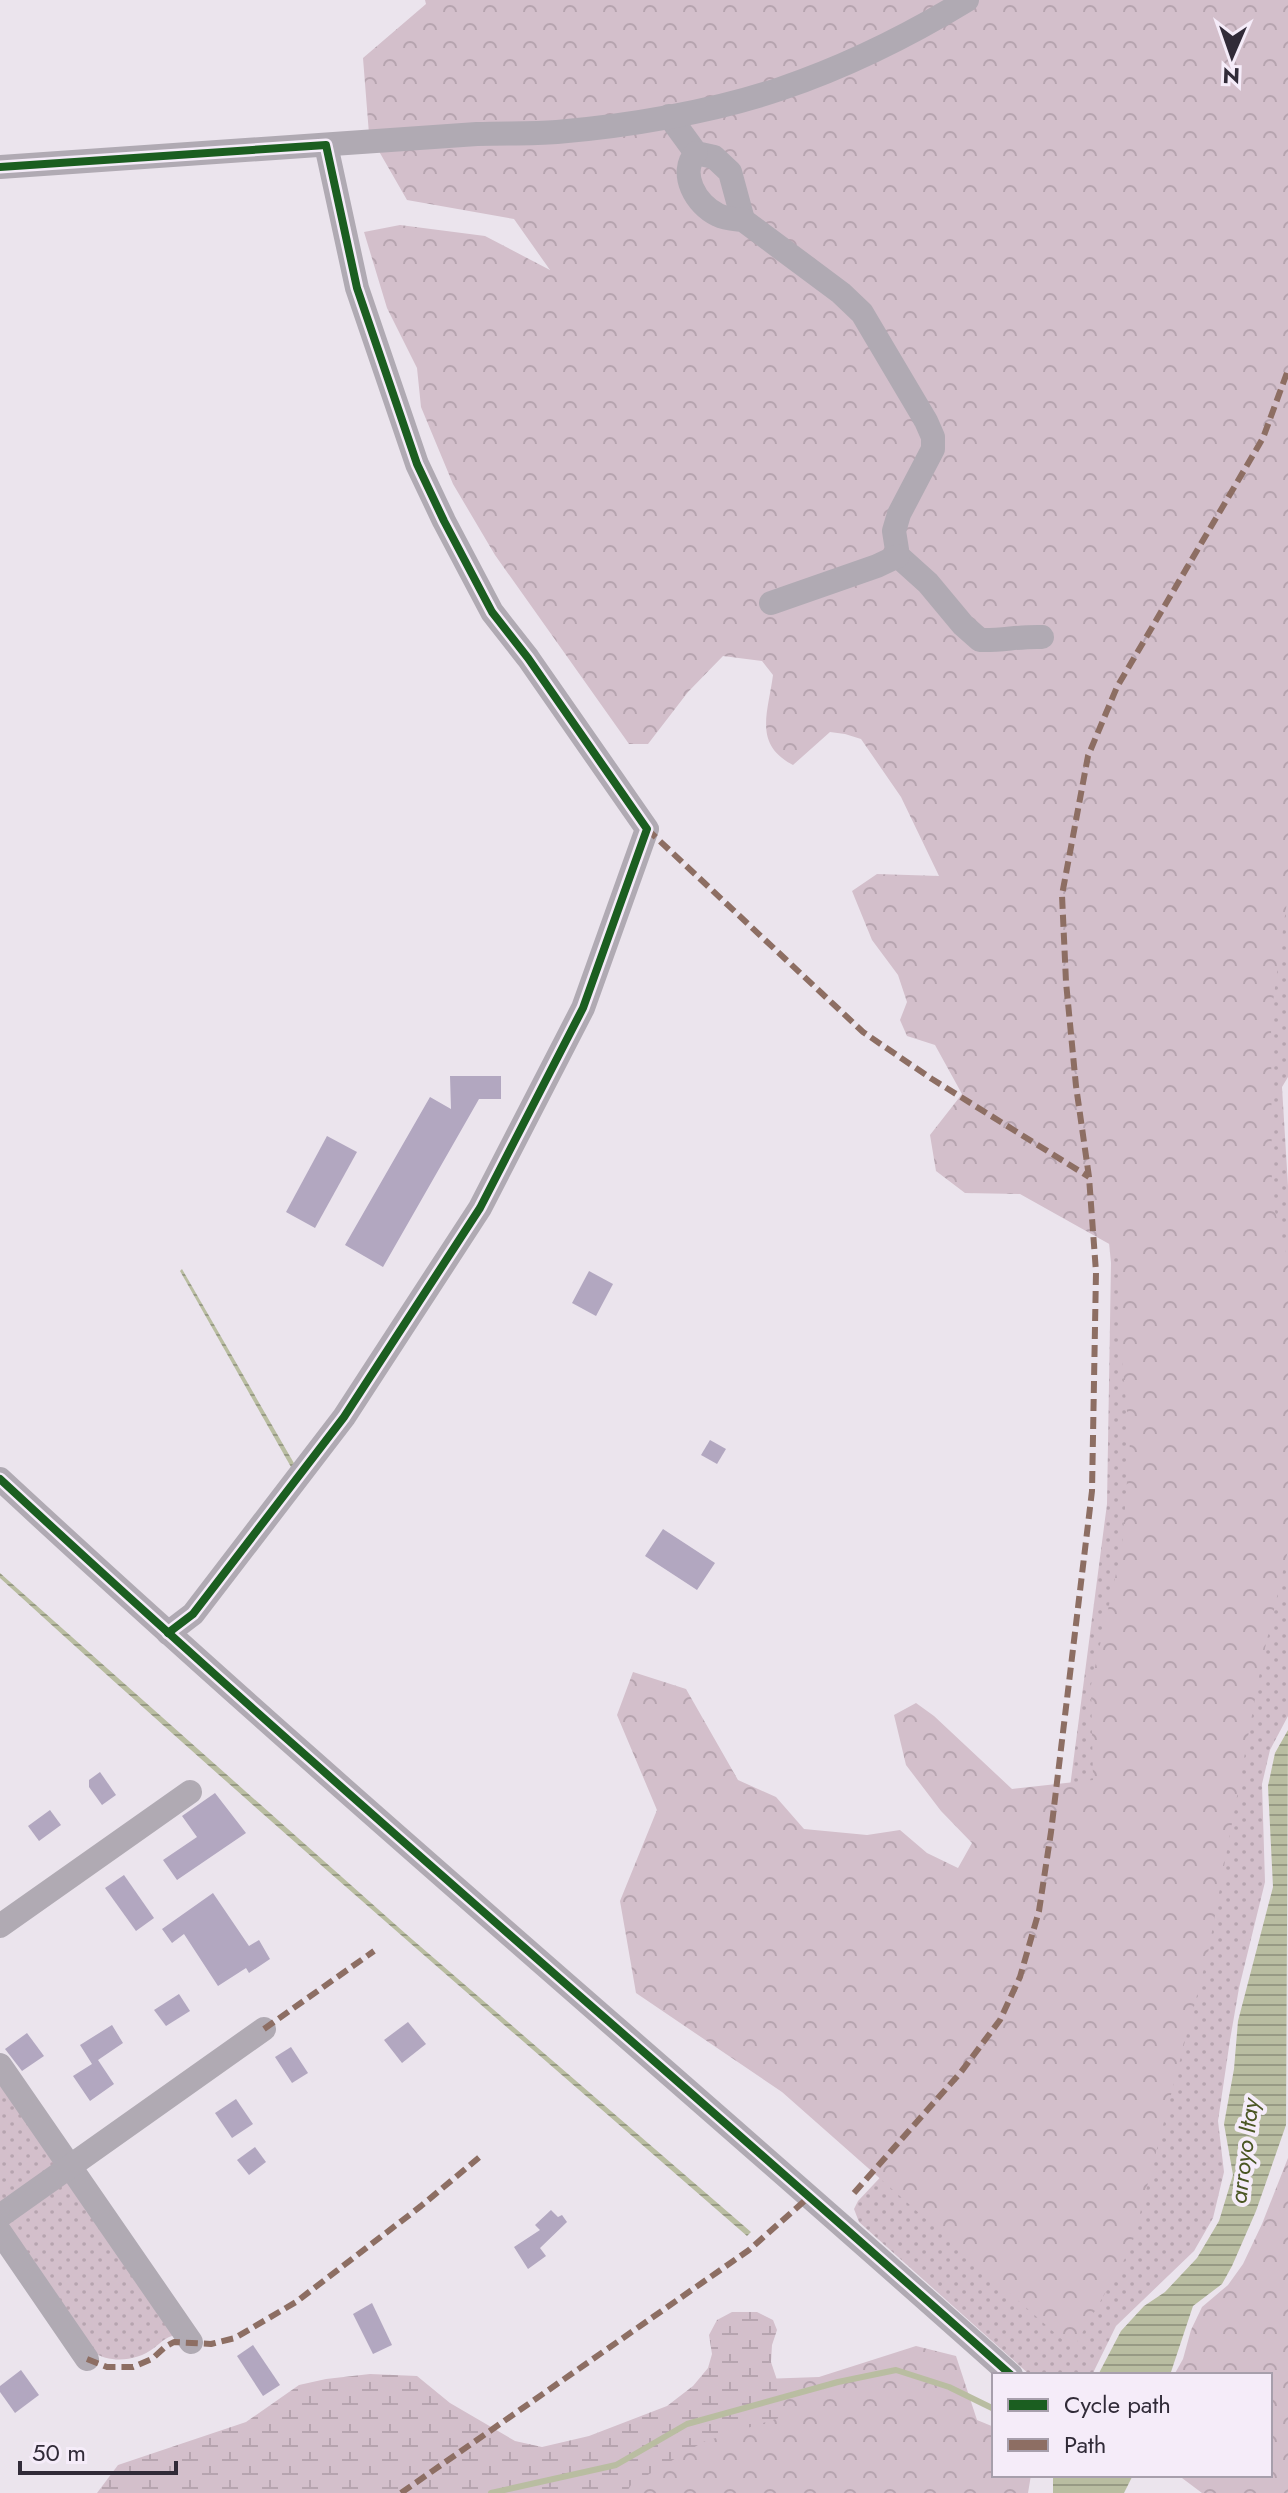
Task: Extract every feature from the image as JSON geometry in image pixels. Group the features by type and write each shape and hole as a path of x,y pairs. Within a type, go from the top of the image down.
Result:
{"street":[{"path":"0,167 477,134 555,132 622,125 792,85 925,26 967,0"},
{"path":"669,116 696,153 714,157 730,172 743,220"},
{"path":"168,1633 193,1614 344,1417 480,1208 583,1008 647,829 528,658 492,612 417,464 357,288 326,145"},
{"path":"696,153 690,159 688,176 692,190 705,206 724,218 743,220 841,293 862,313 926,421 933,437 933,449 899,514 894,531 898,556 928,583 963,625 980,640 1042,637"},
{"path":"771,603 898,556"},
{"path":"0,1479 168,1633 1009,2373"},
{"path":"0,1926 190,1792"},
{"path":"0,2216 264,2029"},
{"path":"0,2065 191,2342"},
{"path":"0,2232 87,2359"}],"green space":[{"path":"425,0 1288,0 1288,894 1271,1016 1272,1200 1288,1260 1288,1550 1262,1661 1208,1953 1131,2248 1073,2349 782,2092 636,1993 620,1901 657,1810 617,1715 633,1672 686,1689 738,1780 776,1797 804,1829 867,1835 900,1830 927,1853 958,1868 972,1843 941,1811 906,1765 894,1715 916,1703 1012,1789 1093,1780 1091,1685 1122,1547 1130,1442 1118,1320 1120,1250 1020,1194 965,1193 936,1171 930,1135 962,1094 935,1045 907,1036 900,1020 907,1002 898,975 872,940 852,891 877,874 939,876 901,797 861,739 830,732 793,765 780,757 768,737 766,726 773,675 762,661 723,656 688,692 648,744 629,744 495,555 453,484 421,407 417,368 387,308 364,232 400,225 485,236 550,270 514,219 407,200 369,134 363,58 426,4"},
{"path":"1288,403 1288,1077 1282,1087 1288,1186 1288,1716 1270,1750 1262,1784 1265,1882 1239,1988 1230,2040 1218,2121 1224,2172 1213,2218 1194,2251 1116,2326 1093,2373 1028,2373 859,2222 854,2209 858,2201 970,2082 1056,1894 1107,1504 1111,1263 1103,1181"},
{"path":"0,2081 57,2164 0,2206"},
{"path":"1288,2158 1288,2493 1202,2493 1181,2477 1272,2477 1272,2373 1175,2373 1202,2307 1228,2285 1243,2264"},
{"path":"67,2180 176,2335 166,2338 140,2356 116,2359 93,2352 6,2227 7,2221"},
{"path":"732,2312 757,2312 773,2320 777,2330 771,2362 778,2383 775,2405 779,2418 703,2442 631,2485 626,2493 97,2493 118,2465 246,2422 299,2385 326,2379 370,2374 417,2376 450,2403 515,2441 542,2447 589,2436 667,2406 693,2386 708,2368 712,2354 709,2335 717,2320"},
{"path":"916,2346 956,2356 977,2420 992,2426 992,2477 1031,2477 1028,2493 612,2493 735,2380 819,2377"}],"water":[{"path":"182,1269 295,1465 291,1467 180,1271"},
{"path":"0,1573 406,1934 751,2232 747,2236 185,1745 0,1578"},
{"name":"arroyo Itay","path":"1288,1730 1286,2125 1256,2211 1232,2266 1222,2284 1193,2306 1171,2373 1099,2373 1121,2331 1197,2258 1219,2221 1233,2175 1224,2124 1234,2069 1238,2021 1273,1887 1268,1786 1275,1753"},
{"path":"1053,2477 1132,2477 1124,2493 1053,2493"}],"building":[{"path":"450,1076 501,1076 501,1099 479,1099 383,1267 345,1245 430,1097 451,1109"},
{"path":"327,1136 357,1152 315,1228 286,1212"},
{"path":"589,1271 613,1284 596,1316 572,1303"},
{"path":"710,1440 726,1449 717,1464 701,1455"},
{"path":"663,1529 715,1563 697,1590 645,1556"},
{"path":"100,1772 116,1795 102,1805 89,1787 89,1780"},
{"path":"215,1793 246,1833 177,1880 163,1860 197,1837 182,1816"},
{"path":"50,1810 61,1825 39,1841 28,1826"},
{"path":"124,1875 154,1918 136,1931 105,1888"},
{"path":"213,1893 249,1946 259,1940 270,1959 249,1973 246,1968 218,1986 184,1934 172,1943 162,1929"},
{"path":"179,1994 190,2011 166,2026 154,2010"},
{"path":"408,2022 426,2044 402,2063 384,2040"},
{"path":"112,2025 123,2043 98,2060 114,2084 90,2101 73,2076 92,2064 80,2045"},
{"path":"27,2033 44,2056 22,2071 5,2049"},
{"path":"291,2047 308,2073 292,2083 275,2057"},
{"path":"236,2099 253,2124 232,2138 215,2113"},
{"path":"255,2147 266,2162 249,2175 237,2160"},
{"path":"551,2210 558,2217 562,2215 567,2222 540,2248 546,2256 528,2269 514,2247 540,2230 535,2225"},
{"path":"372,2303 392,2345 373,2354 353,2314"},
{"path":"253,2345 280,2385 263,2396 237,2356"},
{"path":"21,2370 39,2395 15,2413 0,2392 0,2386"}],"waterway":[{"path":"491,2493 616,2465 687,2424 838,2382 896,2370 949,2387 992,2408"}],"marked path":[{"path":"854,2193 961,2072 1000,2020 1020,1977 1039,1911 1092,1491 1096,1272 1089,1177 1066,982 1062,895 1088,756 1117,687 1263,438 1288,370"},
{"path":"647,829 863,1032 1089,1177"},
{"path":"264,2029 374,1951"},
{"path":"87,2359 107,2367 133,2367 152,2359 174,2342 211,2344 235,2338 296,2302 482,2155"},
{"path":"401,2493 749,2250 810,2196"}],"cycle path":[{"path":"0,167 326,145 357,288 417,464 492,612 528,658 647,829 583,1008 480,1208 344,1417 193,1614 168,1633"},
{"path":"0,1479 376,1818 1009,2373"}]}
